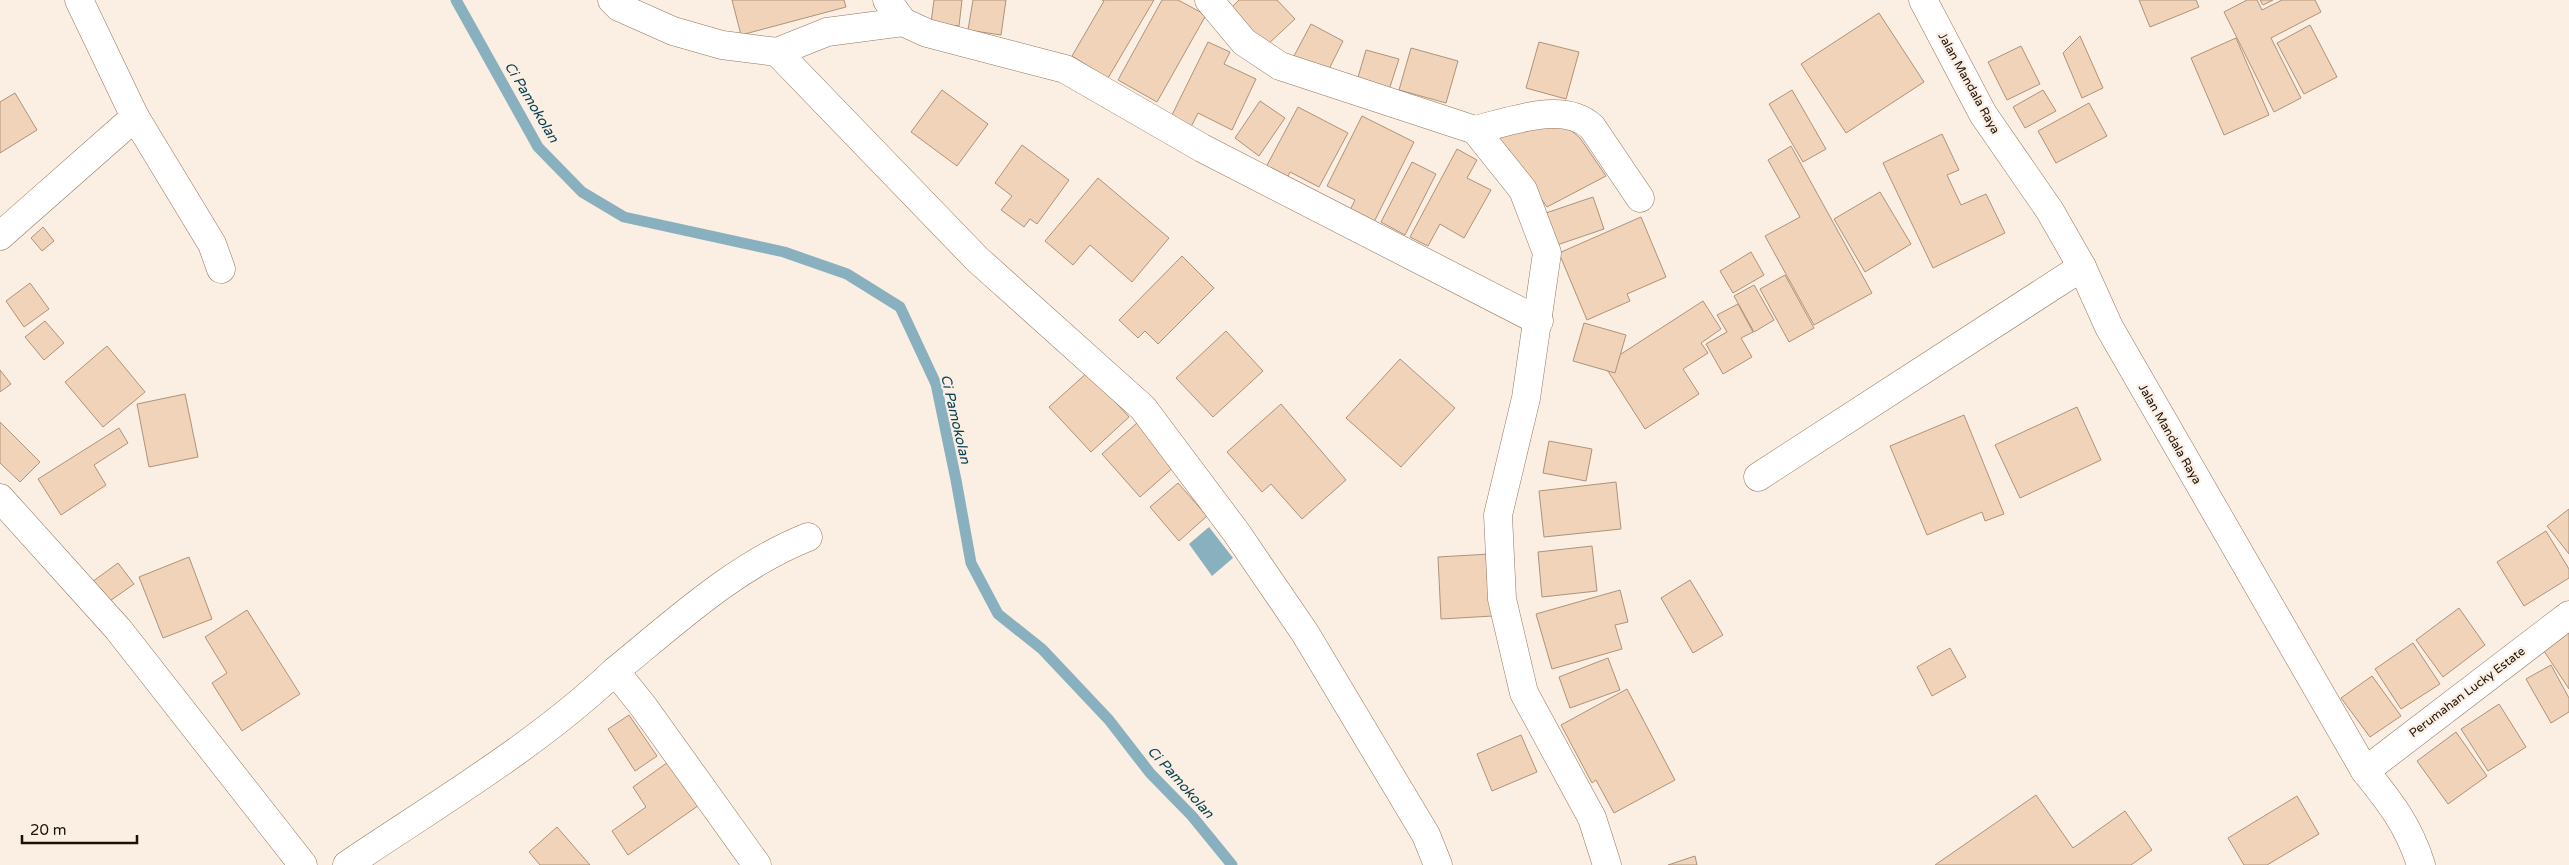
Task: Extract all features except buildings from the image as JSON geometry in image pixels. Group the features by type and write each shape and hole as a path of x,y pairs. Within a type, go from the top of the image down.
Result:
{"street":[{"path":"79,0 135,118 212,244 221,269"},
{"path":"612,0 619,7 673,32 722,45 777,52 827,32 903,22"},
{"path":"887,0 903,22 927,33 1065,69 1202,148 1539,321"},
{"path":"1209,0 1244,42 1280,66 1475,130 1540,114 1582,117 1592,126 1640,198"},
{"name":"Jalan Mandala Raya","path":"1923,0 1983,114 2050,211 2082,267 2109,327 2365,771 2399,814 2414,843 2421,865"},
{"path":"777,52 977,259 1143,408 1236,532 1305,633 1426,835 1438,865"},
{"path":"0,236 135,118"},
{"path":"1475,130 1523,190 1547,254 1539,321 1526,398 1498,515 1502,599 1524,693 1592,818 1607,865"},
{"path":"1758,478 2082,267"},
{"path":"0,498 118,629 303,865"},
{"path":"347,865 525,744 584,700 615,671 730,579 782,547 808,537"},
{"name":"Perumahan Lucky Estate","path":"2365,771 2569,615"},
{"path":"615,671 756,865"}],"water":[{"path":"1209,527 1233,558 1212,576 1189,544"}],"waterway":[{"name":"Ci Pamokolan","path":"456,0 538,147 582,192 624,217 784,252 847,274 900,307 936,384 971,563 998,614 1042,649 1109,720 1150,773 1192,816 1232,865"}]}
